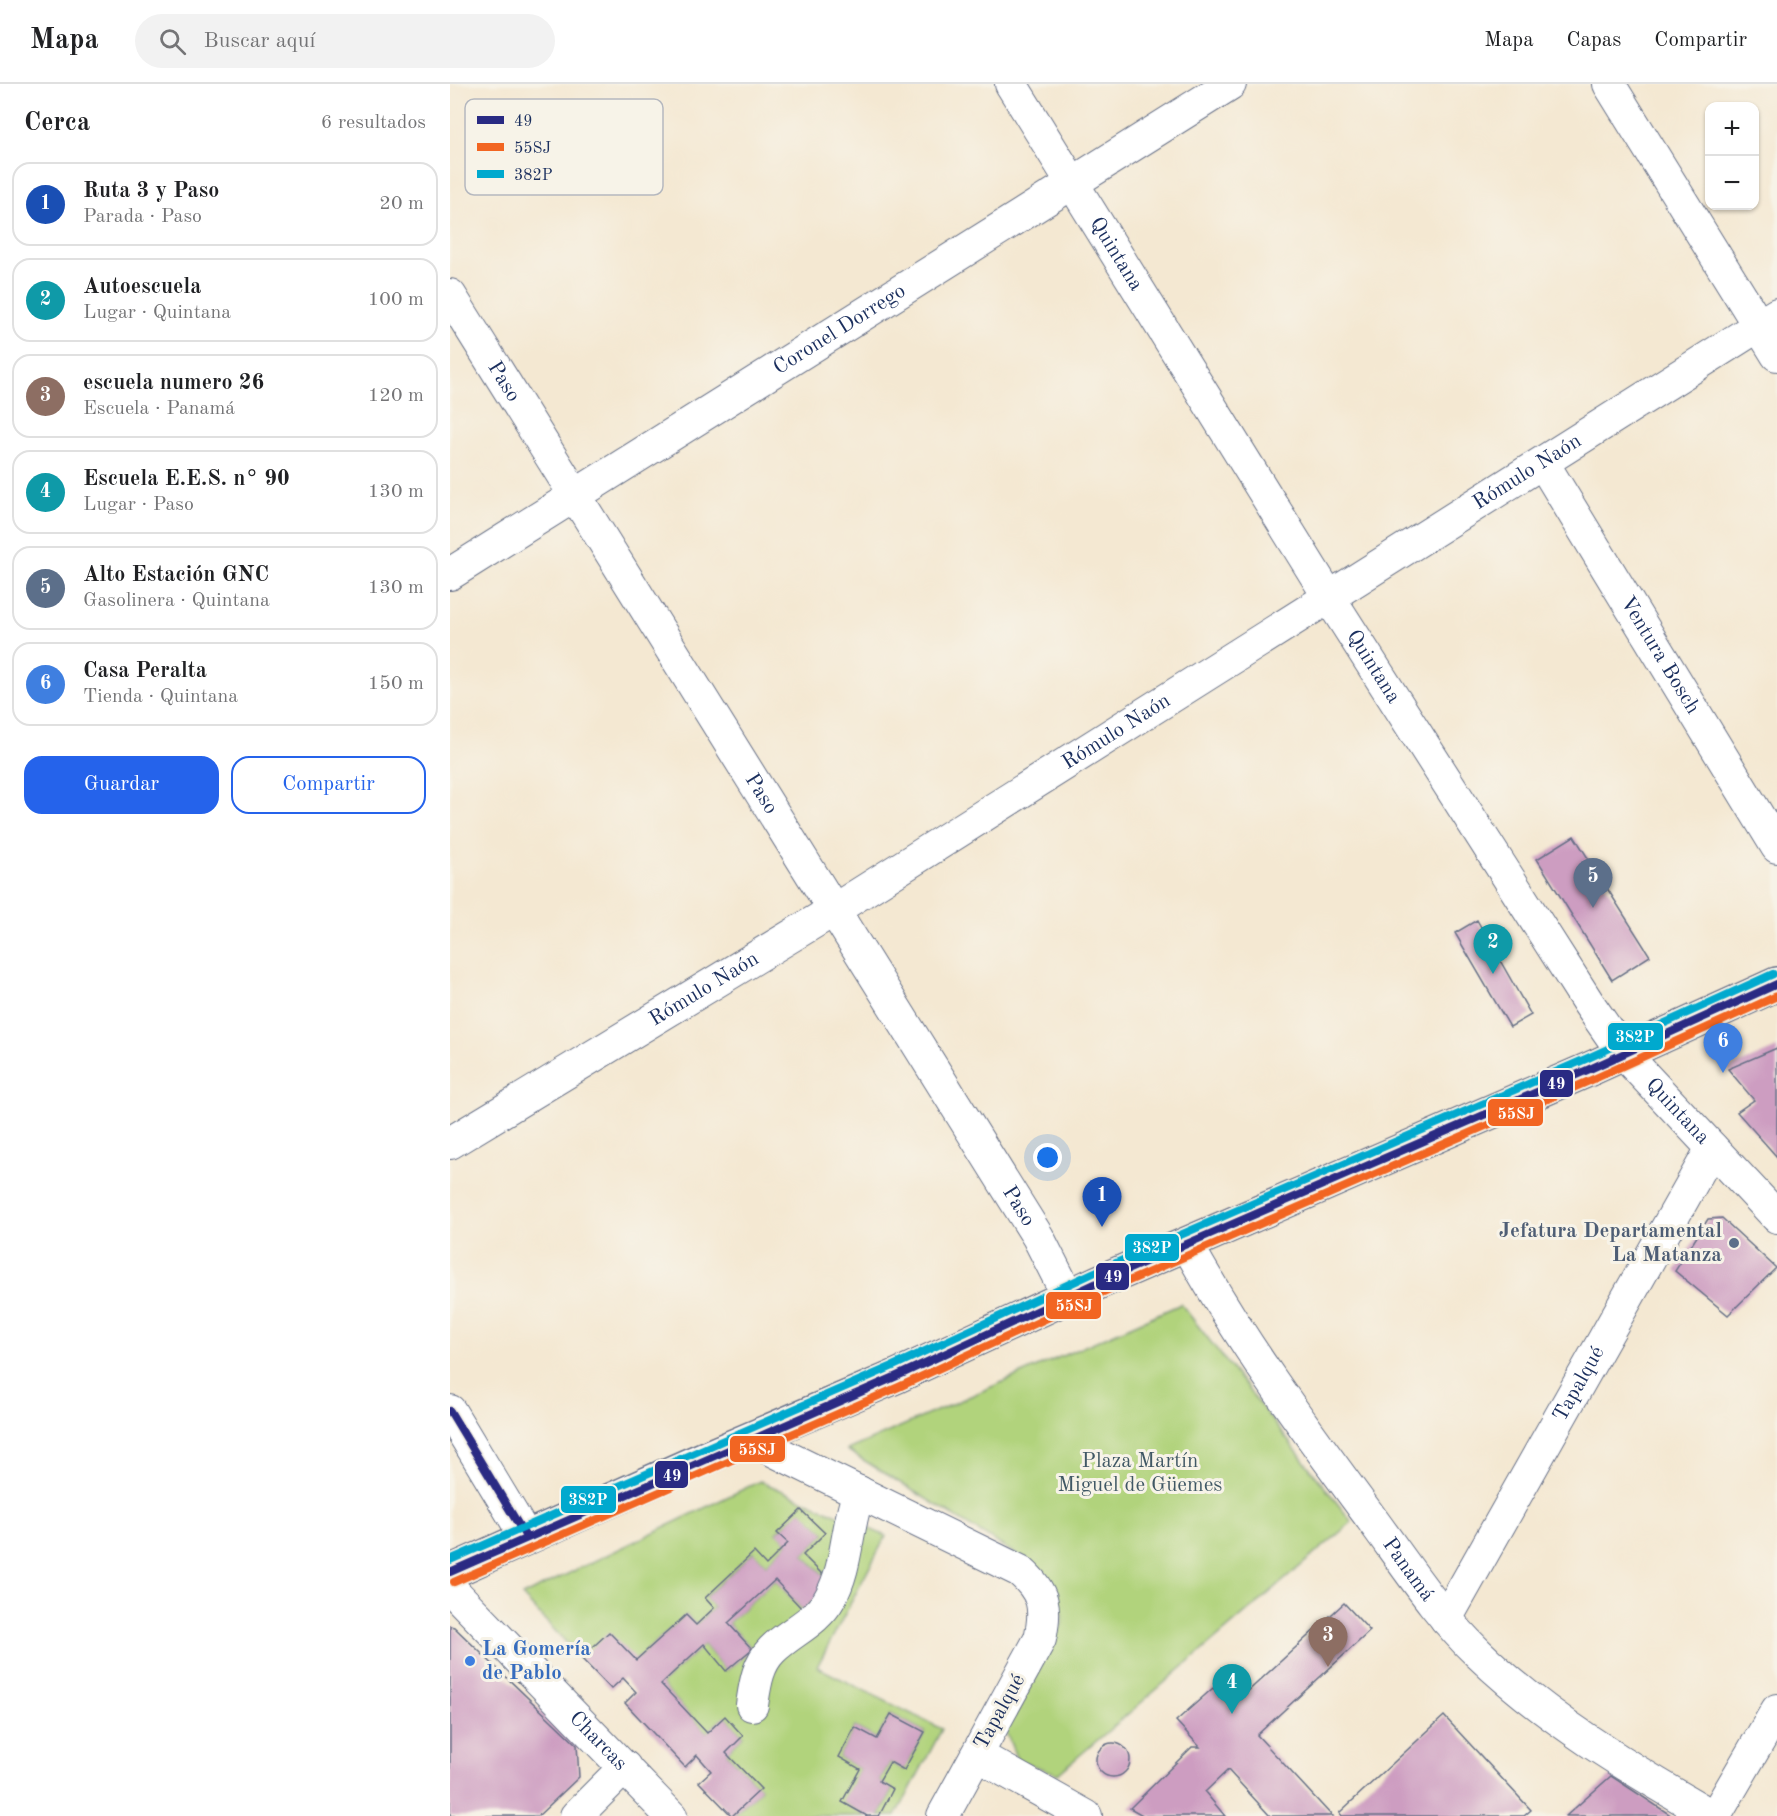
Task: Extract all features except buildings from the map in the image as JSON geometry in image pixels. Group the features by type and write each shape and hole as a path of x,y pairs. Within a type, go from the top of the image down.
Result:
{"highway":[{"path":"450,1572 687,1466 897,1376 1068,1296 1777,984"}],"street":[{"name":"Quintana","path":"1011,84 1329,597 1589,1004 1623,1053 1777,1217"},
{"name":"Coronel Dorrego","path":"450,574 1230,84"},
{"path":"1609,84 1768,320 1777,355"},
{"name":"Paso","path":"450,295 1038,1237 1068,1296"},
{"name":"Rómulo Naón","path":"450,1143 834,910 1768,320"},
{"name":"Ventura Bosch","path":"1543,463 1777,847"},
{"name":"Tapalqué","path":"1446,1619 1712,1148"},
{"name":"Panamá","path":"1187,1244 1208,1283 1341,1479 1446,1619 1478,1654 1584,1737 1652,1781 1714,1816"},
{"path":"450,1411 526,1537"},
{"path":"752,1440 859,1492 847,1528 838,1580 830,1599 815,1617 772,1650 761,1665 755,1681 752,1705"},
{"name":"Tapalqué","path":"859,1492 1020,1571 1037,1586 1043,1604 1044,1621 1040,1639 943,1816"},
{"name":"Charcas","path":"450,1588 671,1816"},
{"path":"1714,1816 1777,1710"},
{"path":"977,1755 1086,1816"},
{"path":"576,1816 625,1767"}],"green space":[{"name":"Plaza Martín Miguel de Güemes","path":"1181,1304 1352,1522 1058,1774 1017,1760 1006,1732 1008,1718 1062,1624 1060,1599 1055,1586 1038,1568 847,1450"},
{"path":"760,1481 886,1536 817,1667 942,1729 896,1816 879,1816 893,1790 879,1781 890,1762 904,1770 925,1732 891,1714 877,1739 855,1727 839,1757 860,1769 843,1802 867,1816 732,1816 761,1789 726,1753 743,1736 725,1716 707,1733 661,1684 704,1644 726,1671 752,1649 728,1623 775,1580 803,1610 832,1583 803,1555 825,1533 801,1511 777,1532 788,1543 766,1565 754,1552 705,1597 714,1608 696,1625 686,1615 636,1660 581,1658 522,1596"}],"transit line":[{"name":"382P","path":"450,1560 893,1366 1093,1273 1588,1058 1773,974"},
{"name":"49","path":"450,1572 897,1376 1097,1283 1592,1068 1777,984"},
{"name":"55SJ","path":"454,1582 901,1386 1101,1293 1596,1078 1777,996"},
{"name":"49","path":"450,1411 526,1537"}],"place":[{"name":"Alto Estación GNC","path":"1593,908"},
{"name":"Autoescuela","path":"1493,974"},
{"name":"Casa Peralta","path":"1723,1073"},
{"name":"Ruta 3 y Paso","path":"1102,1227"},
{"name":"Jefatura Departamental La Matanza","path":"1734,1243"},
{"name":"La Gomería de Pablo","path":"470,1661"},
{"name":"escuela numero 26","path":"1328,1667"},
{"name":"Escuela E.E.S. n° 90","path":"1232,1714"}]}
